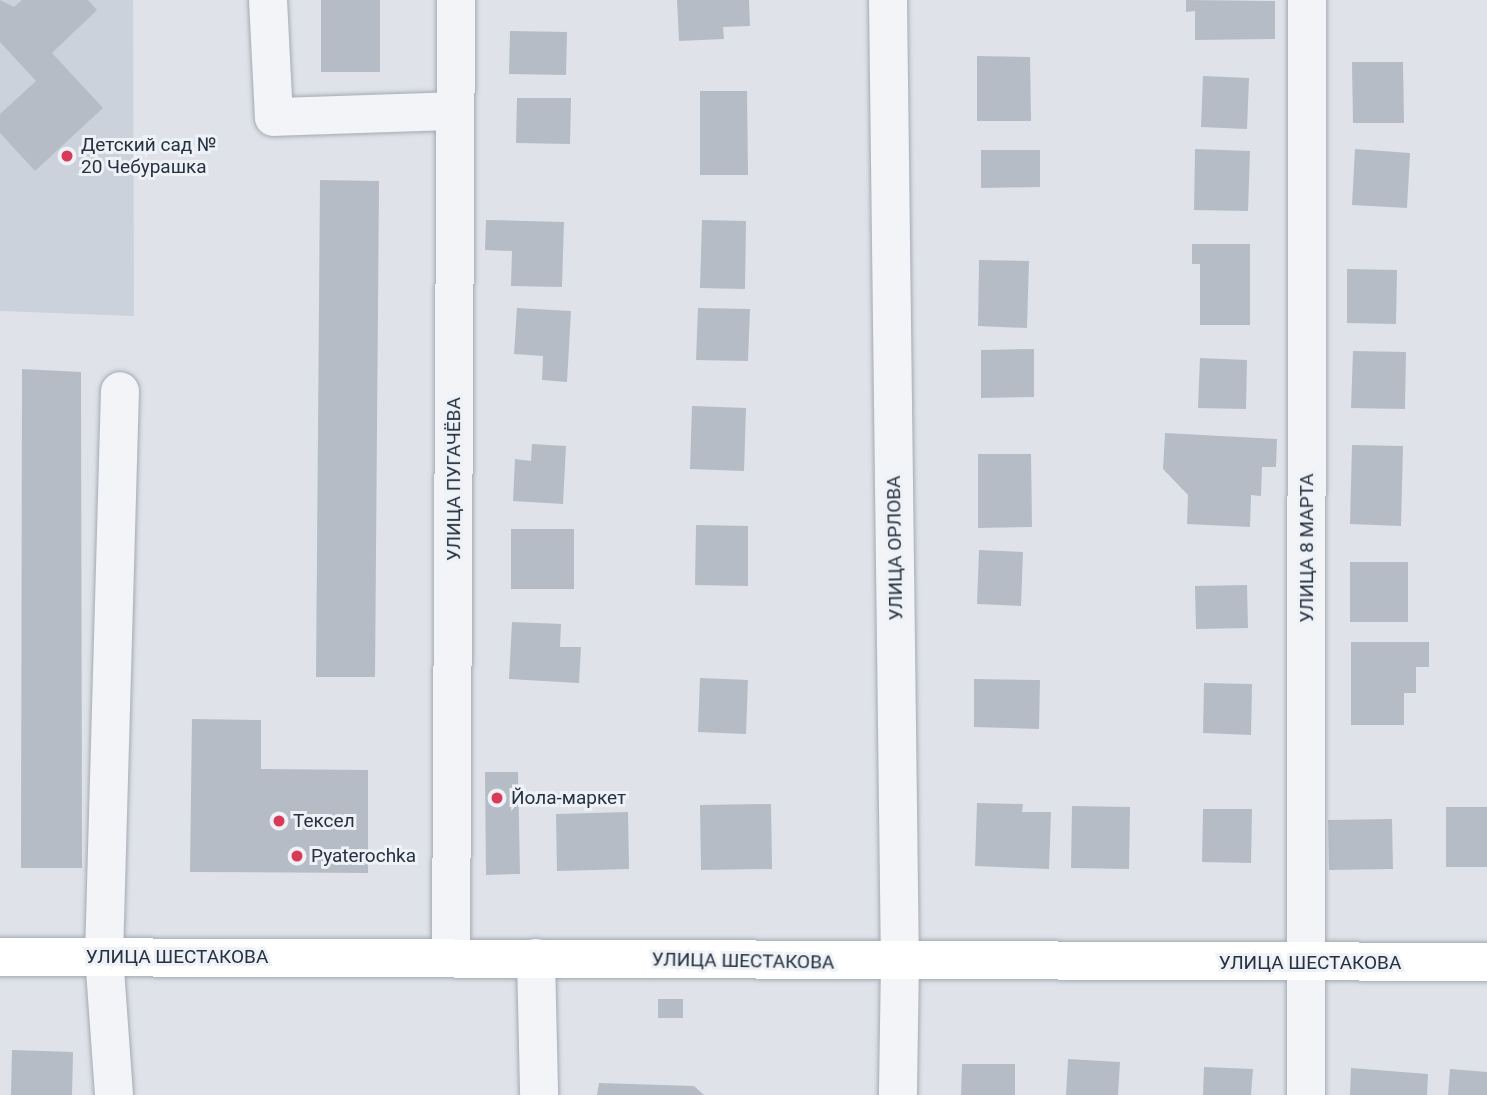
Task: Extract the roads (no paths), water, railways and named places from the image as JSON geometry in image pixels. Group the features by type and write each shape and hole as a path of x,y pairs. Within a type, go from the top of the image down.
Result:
{"main road":[{"name":"УЛИЦА ШЕСТАКОВА","path":"0,957 1487,962"}],"street":[{"path":"268,0 274,117 455,111"},
{"name":"УЛИЦА ПУГАЧЁВА","path":"451,957 456,0"},
{"name":"УЛИЦА ОРЛОВА","path":"888,0 900,962 898,1095"},
{"name":"УЛИЦА 8 МАРТА","path":"1306,1095 1307,0"},
{"path":"114,1095 104,956 120,391"},
{"path":"536,958 539,1095"}],"place":[{"name":"Детский сад № 20 Чебурашка","path":"67,156"},
{"name":"Йола-маркет","path":"497,798"},
{"name":"Тексел","path":"279,821"},
{"name":"Pyaterochka","path":"297,856"}]}
